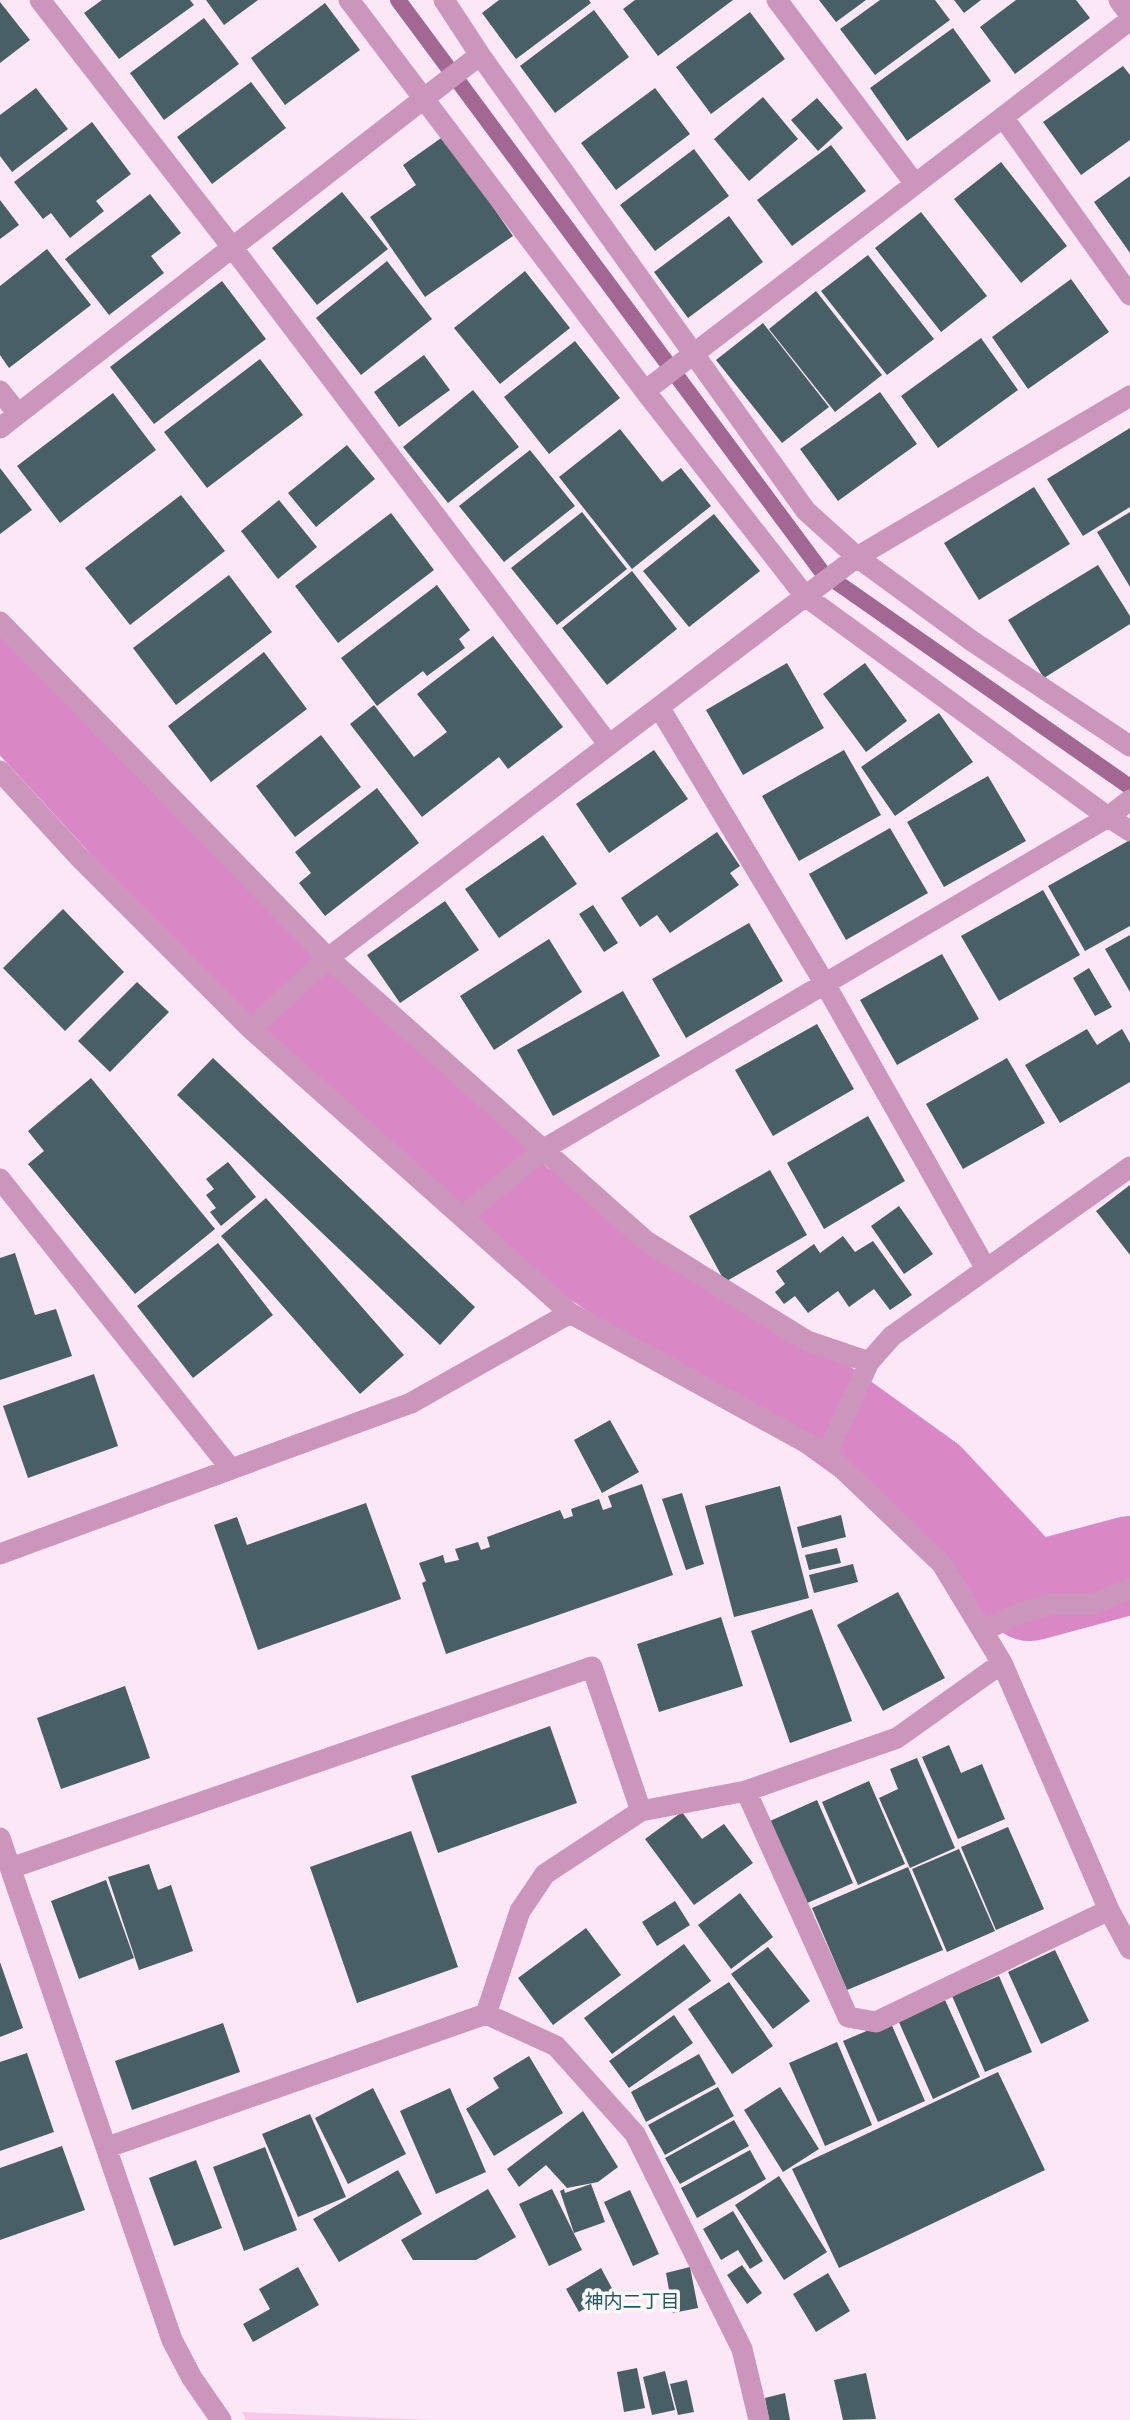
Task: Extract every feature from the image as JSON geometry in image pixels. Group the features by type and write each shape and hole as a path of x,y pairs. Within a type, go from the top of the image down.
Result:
{"street":[{"path":"40,0 232,247 608,746"},
{"path":"349,0 422,100 805,596 1130,831"},
{"path":"777,0 915,184"},
{"path":"645,391 1130,18 1119,0"},
{"path":"453,3 480,55 806,512 857,557 972,640 1130,746"},
{"path":"0,428 480,55"},
{"path":"1003,117 1130,295"},
{"path":"0,391 18,414"},
{"path":"251,1029 328,958 857,557 1130,396"},
{"path":"0,622 328,958 646,1241 807,1341 869,1362"},
{"path":"659,707 825,984 986,1269"},
{"path":"0,771 78,856 251,1029 570,1313 827,1454 942,1564 1002,1663 1109,1910 1130,1949"},
{"path":"462,1217 544,1149 1108,817 1130,800"},
{"path":"827,1454 869,1362 892,1336 1130,1167"},
{"path":"0,1180 231,1469"},
{"path":"0,1554 411,1403 570,1313"},
{"path":"983,1631 1013,1616 1052,1604 1093,1604 1130,1589"},
{"path":"486,2014 520,1911 545,1874 641,1811 746,1791 897,1738 1002,1663"},
{"path":"11,1868 592,1667 641,1811"},
{"path":"746,1791 848,2017 876,2022 1109,1910"},
{"path":"0,1838 172,2340 192,2378 221,2420"},
{"path":"108,2147 486,2014 556,2046 635,2134 742,2349 759,2420"}],"shaded area":[{"path":"242,2412 430,2420 246,2420"}],"building":[{"path":"102,0 190,0 194,5 119,59 84,13"},
{"path":"206,0 258,0 224,25"},
{"path":"499,0 589,0 591,3 516,59 482,13"},
{"path":"635,0 733,0 658,56 623,9"},
{"path":"819,0 866,0 836,22"},
{"path":"880,0 935,0 950,20 875,75 840,29"},
{"path":"954,0 981,0 964,13"},
{"path":"1016,0 1076,0 1090,18 1015,74 980,27"},
{"path":"0,2 30,40 0,63"},
{"path":"325,3 360,50 285,105 251,58"},
{"path":"594,10 629,57 555,113 520,66"},
{"path":"750,12 785,59 711,114 676,67"},
{"path":"204,18 239,64 164,120 130,73"},
{"path":"953,28 991,81 907,141 870,88"},
{"path":"1123,66 1130,75 1130,140 1081,175 1043,122"},
{"path":"251,82 286,128 212,184 177,137"},
{"path":"36,88 68,129 12,172 0,156 0,115"},
{"path":"655,88 690,134 616,190 581,143"},
{"path":"763,97 798,139 749,181 714,139"},
{"path":"817,98 843,128 818,151 791,120"},
{"path":"92,122 131,174 96,201 104,211 70,238 51,213 43,219 14,182"},
{"path":"444,136 513,236 425,297 370,217 416,185 403,165"},
{"path":"831,145 866,191 792,246 757,200"},
{"path":"694,149 729,196 655,251 620,205"},
{"path":"1001,162 1067,246 1021,283 954,199"},
{"path":"1130,176 1130,253 1094,202"},
{"path":"342,192 388,249 317,305 272,248"},
{"path":"150,194 181,233 151,256 164,273 109,315 65,259"},
{"path":"0,200 19,225 0,239"},
{"path":"921,212 987,296 941,332 875,248"},
{"path":"729,216 763,262 688,318 654,272"},
{"path":"47,249 91,305 9,368 0,355 0,286"},
{"path":"868,255 934,339 887,375 821,291"},
{"path":"387,261 432,319 361,375 316,318"},
{"path":"525,271 570,328 500,384 454,328"},
{"path":"1071,279 1109,332 1028,389 992,337"},
{"path":"222,281 266,339 154,424 110,367"},
{"path":"816,291 882,375 835,412 769,329"},
{"path":"763,323 829,407 782,443 716,360"},
{"path":"981,338 1018,390 938,448 901,396"},
{"path":"575,341 620,398 549,454 504,397"},
{"path":"424,355 450,390 399,427 374,392"},
{"path":"260,359 303,415 207,488 164,432"},
{"path":"473,390 519,447 448,503 403,447"},
{"path":"880,392 917,444 838,501 800,449"},
{"path":"113,393 156,450 60,523 17,466"},
{"path":"1130,428 1130,507 1083,536 1047,479"},
{"path":"620,429 662,482 681,468 711,506 632,569 559,477"},
{"path":"347,445 375,479 316,527 288,493"},
{"path":"530,450 575,506 504,562 459,506"},
{"path":"0,468 32,510 0,534"},
{"path":"1034,487 1070,544 979,600 944,543"},
{"path":"181,495 225,551 130,625 85,568"},
{"path":"279,500 317,547 278,579 241,531"},
{"path":"582,512 627,569 557,625 511,568"},
{"path":"1130,512 1130,587 1097,532"},
{"path":"391,513 434,570 338,643 295,586"},
{"path":"714,514 760,571 689,627 643,571"},
{"path":"1098,565 1130,616 1130,624 1044,678 1008,620"},
{"path":"632,571 677,629 607,685 562,628"},
{"path":"229,575 272,632 176,705 133,648"},
{"path":"437,585 470,630 459,639 465,648 427,676 423,671 377,706 341,658"},
{"path":"493,636 563,727 508,769 499,757 422,817 350,724 374,705 414,757 447,732 417,694"},
{"path":"264,652 307,709 211,782 168,726"},
{"path":"787,663 824,728 743,775 706,710"},
{"path":"865,663 907,721 866,752 823,694"},
{"path":"939,713 973,762 895,816 861,767"},
{"path":"321,735 361,787 295,837 256,786"},
{"path":"654,750 688,799 609,853 576,804"},
{"path":"844,750 881,815 799,861 762,796"},
{"path":"988,776 1026,841 944,887 907,822"},
{"path":"377,788 419,843 325,916 299,883 311,873 295,852"},
{"path":"890,828 928,893 846,940 809,874"},
{"path":"717,832 740,866 730,873 739,885 670,933 657,915 640,927 621,898"},
{"path":"543,835 577,884 499,938 465,889"},
{"path":"1130,840 1130,926 1085,951 1048,886"},
{"path":"1043,890 1080,955 999,1001 961,936"},
{"path":"445,901 479,950 400,1003 367,955"},
{"path":"593,905 618,943 604,952 579,914"},
{"path":"63,909 124,972 65,1031 3,968"},
{"path":"749,923 783,981 686,1038 652,979"},
{"path":"1130,935 1130,992 1105,949"},
{"path":"549,939 582,992 494,1050 460,996"},
{"path":"942,954 979,1019 897,1065 860,1000"},
{"path":"1089,968 1112,1007 1095,1016 1073,978"},
{"path":"137,982 169,1012 110,1072 78,1041"},
{"path":"623,991 660,1056 553,1116 517,1050"},
{"path":"817,1024 854,1089 773,1136 735,1070"},
{"path":"1087,1029 1097,1045 1122,1029 1130,1043 1130,1082 1060,1123 1025,1065"},
{"path":"213,1058 475,1307 440,1345 177,1095"},
{"path":"1007,1058 1045,1123 963,1169 926,1104"},
{"path":"91,1078 215,1229 135,1294 28,1164 44,1151 28,1131"},
{"path":"868,1116 905,1181 824,1229 787,1163"},
{"path":"228,1162 256,1197 221,1226 210,1212 216,1208 206,1195 214,1189 206,1179"},
{"path":"770,1170 807,1235 725,1282 689,1216"},
{"path":"1130,1185 1130,1255 1096,1211"},
{"path":"266,1198 404,1355 360,1394 221,1236"},
{"path":"899,1206 933,1254 904,1274 871,1226"},
{"path":"843,1236 855,1252 873,1241 912,1295 890,1310 874,1289 849,1307 838,1291 808,1313 795,1296 784,1304 775,1292 785,1284 776,1271 814,1244 820,1253"},
{"path":"218,1243 273,1315 193,1378 137,1306"},
{"path":"15,1253 35,1315 56,1309 72,1356 0,1380 0,1258"},
{"path":"94,1374 118,1446 28,1478 3,1406"},
{"path":"610,1420 639,1472 602,1493 574,1440"},
{"path":"642,1484 673,1575 446,1654 422,1583 426,1581 419,1563 443,1555 445,1563 459,1560 455,1549 478,1542 481,1550 490,1547 487,1537 560,1510 564,1519 573,1516 571,1509 599,1499 603,1510 612,1507 608,1496"},
{"path":"780,1486 809,1598 734,1617 705,1506"},
{"path":"682,1493 704,1564 686,1570 662,1499"},
{"path":"366,1503 401,1599 258,1650 214,1525 237,1517 247,1545"},
{"path":"841,1515 846,1537 802,1548 797,1527"},
{"path":"837,1548 841,1563 809,1570 805,1555"},
{"path":"853,1564 858,1582 814,1593 809,1575"},
{"path":"898,1592 945,1678 883,1711 837,1625"},
{"path":"812,1609 852,1721 790,1743 751,1631"},
{"path":"721,1617 743,1686 659,1712 637,1644"},
{"path":"125,1686 150,1758 61,1789 37,1718"},
{"path":"550,1726 577,1803 438,1853 411,1776"},
{"path":"949,1745 961,1773 982,1764 1005,1819 958,1839 922,1757"},
{"path":"917,1758 955,1848 910,1868 879,1798 898,1789 890,1769"},
{"path":"869,1781 905,1864 858,1885 822,1802"},
{"path":"817,1800 853,1883 805,1904 770,1821"},
{"path":"682,1812 702,1839 724,1824 753,1863 694,1905 645,1839"},
{"path":"1008,1827 1044,1909 996,1930 961,1847"},
{"path":"411,1831 458,1967 357,2003 310,1867"},
{"path":"959,1849 995,1931 947,1952 912,1869"},
{"path":"149,1864 158,1890 171,1885 193,1951 139,1970 108,1877"},
{"path":"908,1867 943,1950 847,1990 812,1908"},
{"path":"106,1880 134,1958 79,1979 51,1901"},
{"path":"740,1893 773,1937 731,1969 698,1925"},
{"path":"675,1901 690,1925 657,1946 642,1922"},
{"path":"586,1928 621,1975 553,2025 518,1978"},
{"path":"684,1944 711,1981 612,2054 584,2018"},
{"path":"768,1947 810,2001 773,2029 731,1974"},
{"path":"1055,1950 1089,2021 1041,2044 1008,1972"},
{"path":"0,1962 23,2028 0,2037"},
{"path":"999,1976 1032,2052 985,2072 952,1996"},
{"path":"729,1982 773,2046 732,2074 688,2009"},
{"path":"945,2000 980,2077 933,2099 898,2020"},
{"path":"674,2015 693,2043 629,2088 609,2061"},
{"path":"890,2021 925,2101 878,2122 843,2041"},
{"path":"223,2023 240,2072 132,2110 115,2061"},
{"path":"837,2042 872,2125 825,2146 789,2063"},
{"path":"27,2053 54,2132 0,2151 0,2062"},
{"path":"699,2054 716,2084 646,2122 631,2092"},
{"path":"529,2056 563,2113 494,2156 466,2109 499,2088 493,2078"},
{"path":"998,2072 1045,2170 839,2268 792,2169"},
{"path":"718,2087 734,2116 665,2155 648,2125"},
{"path":"780,2087 819,2149 783,2172 744,2110"},
{"path":"373,2088 406,2154 348,2184 315,2118"},
{"path":"450,2088 486,2172 436,2194 400,2111"},
{"path":"583,2111 618,2167 598,2182 567,2188 546,2165 519,2187 507,2169"},
{"path":"310,2114 346,2197 298,2217 262,2134"},
{"path":"734,2120 749,2146 680,2184 665,2158"},
{"path":"62,2146 85,2210 0,2240 0,2168"},
{"path":"265,2147 297,2230 244,2251 213,2167"},
{"path":"750,2150 766,2179 697,2218 681,2188"},
{"path":"196,2160 222,2228 174,2246 149,2178"},
{"path":"398,2170 422,2214 339,2262 313,2219"},
{"path":"779,2176 827,2252 784,2280 735,2205"},
{"path":"591,2184 605,2222 574,2233 560,2191 564,2189 565,2193"},
{"path":"488,2189 516,2237 476,2260 413,2260 401,2240"},
{"path":"552,2189 582,2250 549,2266 519,2204"},
{"path":"630,2190 659,2254 633,2266 604,2202"},
{"path":"733,2211 763,2261 750,2269 738,2250 721,2260 703,2229"},
{"path":"742,2265 762,2293 747,2304 727,2275"},
{"path":"298,2267 319,2305 253,2342 243,2324 270,2309 259,2289"},
{"path":"690,2267 698,2308 673,2313 666,2273"},
{"path":"601,2268 614,2292 579,2312 566,2289"},
{"path":"828,2273 850,2311 816,2332 793,2294"},
{"path":"637,2368 645,2408 624,2412 617,2372"},
{"path":"665,2371 675,2410 652,2415 643,2377"},
{"path":"866,2373 876,2419 843,2420 834,2380"},
{"path":"687,2380 694,2412 678,2415 670,2384"},
{"path":"785,2393 790,2420 769,2420 765,2398"}],"waterway":[{"path":"398,0 822,572 1130,787"},
{"path":"0,683 240,944 518,1207 806,1395 927,1482 1030,1592 1130,1565"}],"district":[{"name":"神内二丁目","path":"632,2301"}]}
